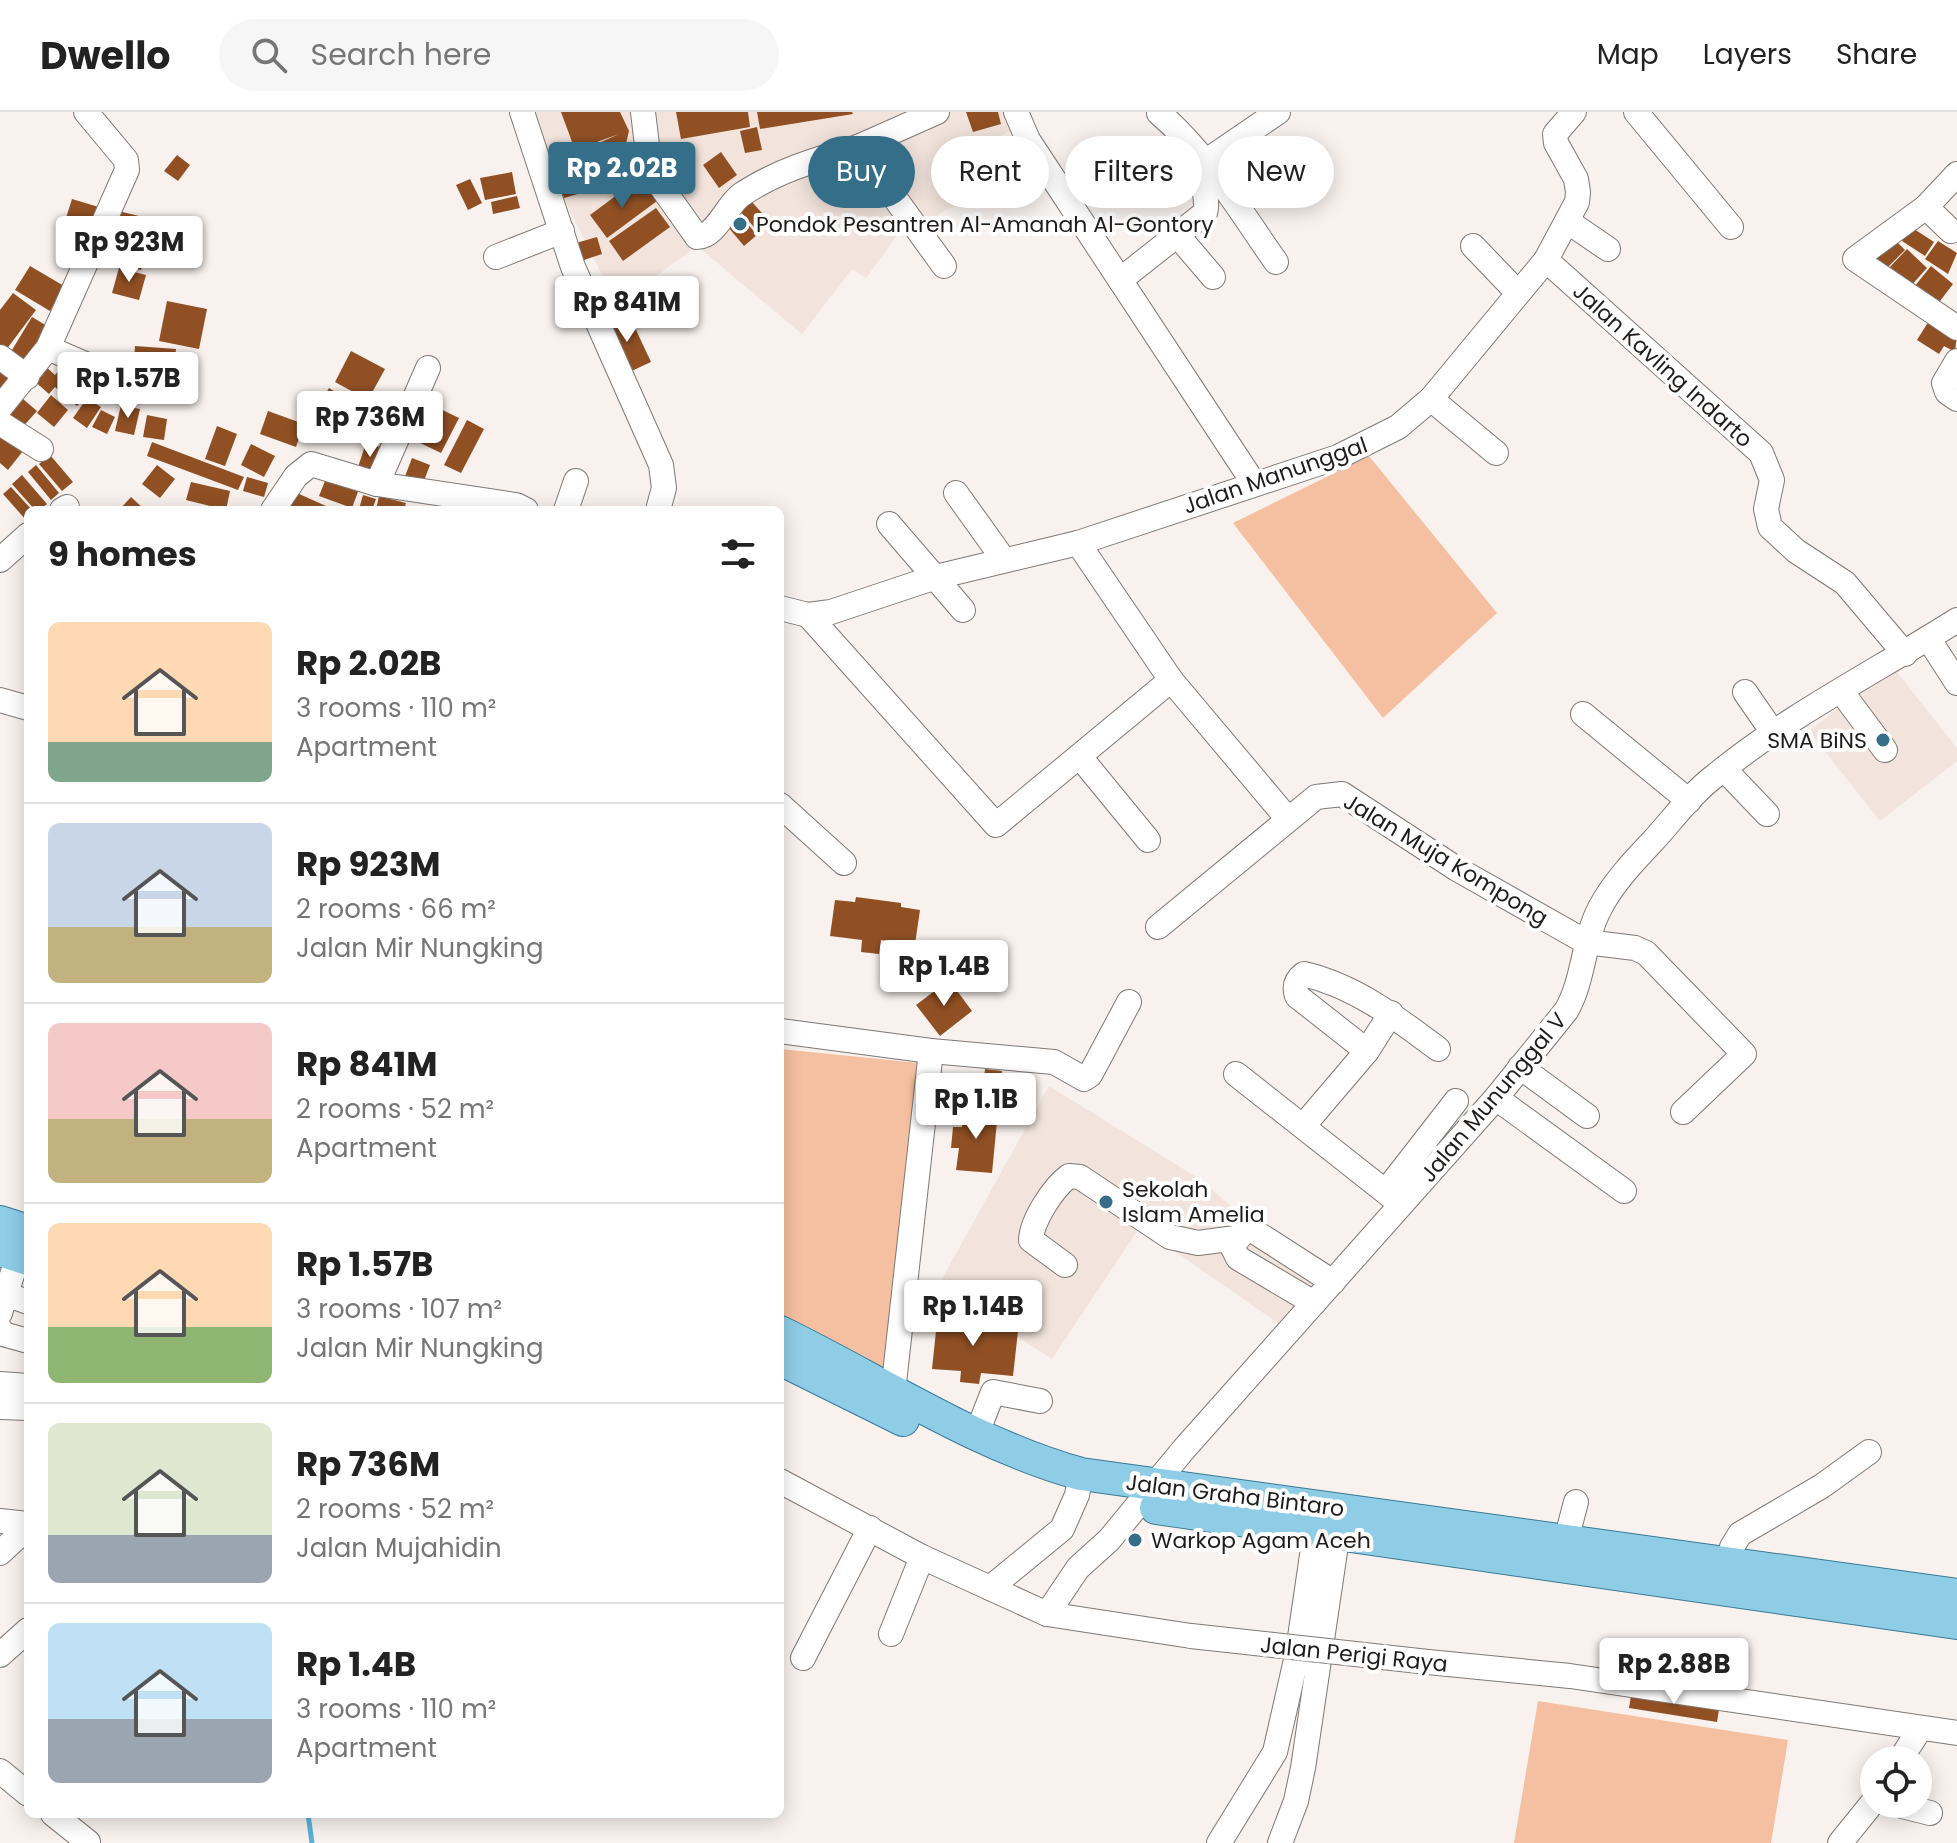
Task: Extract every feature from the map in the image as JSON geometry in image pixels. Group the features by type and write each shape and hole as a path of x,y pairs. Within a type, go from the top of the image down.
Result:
{"main road":[{"path":"0,1222 19,1249"},
{"name":"Jalan Graha Bintaro","path":"784,1335 887,1400 1035,1484 1079,1485 1759,1584 1957,1623"},
{"name":"Jalan Graha Bintaro","path":"784,1361 977,1433 1079,1485"},
{"name":"Jalan Graha Bintaro","path":"1329,1520 1565,1544 1729,1566 1759,1584 1957,1595"}],"street":[{"path":"0,408 48,348 128,165 86,112"},
{"path":"522,112 573,267 661,465 664,488 659,506"},
{"path":"643,112 649,162 658,182 697,237 707,235 741,196 808,163"},
{"path":"883,136 937,112"},
{"path":"1016,112 1028,140 1253,482"},
{"path":"1120,280 1201,218 1207,207 1201,176 1205,162 1278,112"},
{"name":"Jalan Manunggal","path":"808,615 831,612 936,577 1078,543 1361,447 1398,427 1431,399 1546,260 1578,192 1555,134 1574,112"},
{"path":"1636,112 1731,227"},
{"path":"1159,113 1182,133 1205,162 1276,262"},
{"path":"1957,174 1926,207 1855,259 1957,328"},
{"path":"1926,207 1951,231"},
{"path":"902,208 944,266"},
{"path":"1567,221 1608,249"},
{"path":"496,257 562,231"},
{"path":"1178,236 1213,277"},
{"path":"1473,246 1517,292"},
{"name":"Jalan Kavling Indarto","path":"1546,260 1761,453 1772,480 1766,509 1770,527 1796,551 1845,583 1905,654"},
{"path":"48,348 122,380"},
{"path":"0,357 27,377"},
{"path":"1957,361 1944,383 1947,392 1957,399"},
{"path":"377,484 428,368"},
{"path":"1431,399 1496,453"},
{"path":"0,423 41,449"},
{"path":"276,506 308,464 444,503 488,506"},
{"path":"567,506 576,481"},
{"path":"956,493 1004,560"},
{"path":"889,524 963,610"},
{"path":"0,560 24,539"},
{"path":"1078,543 1171,680 1287,818"},
{"path":"784,609 808,615 996,825 1171,680"},
{"name":"Jalan Mununggal V","path":"1047,1614 1078,1568 1146,1496 1333,1282 1394,1197 1496,1098 1571,1002 1586,942 1600,907 1617,882 1689,801 1724,769 1774,734 1957,620"},
{"path":"1928,638 1957,683"},
{"path":"1841,691 1885,750"},
{"path":"1745,692 1774,734"},
{"path":"0,700 24,707"},
{"path":"1583,714 1689,801"},
{"path":"1080,757 1148,840"},
{"path":"1724,769 1767,814"},
{"name":"Jalan Muja Kompong","path":"1158,927 1316,797 1342,794 1457,869 1586,942 1646,953 1742,1049 1743,1057 1683,1112"},
{"path":"784,809 844,863"},
{"path":"1367,1051 1297,996 1299,978 1304,974 1361,995 1391,1013 1438,1049"},
{"path":"784,1032 931,1051 1054,1062 1084,1079 1090,1075 1129,1002"},
{"path":"1304,1125 1367,1051 1391,1013"},
{"path":"887,1400 931,1051"},
{"path":"1520,1067 1587,1116"},
{"path":"1236,1074 1394,1197 1456,1101"},
{"path":"1496,1098 1624,1191"},
{"path":"1065,1265 1031,1240 1047,1204 1069,1176 1080,1177 1170,1237 1198,1243 1236,1238"},
{"path":"1314,1303 1238,1258 1232,1246 1236,1238 1246,1229 1252,1230 1333,1282"},
{"path":"19,1249 2,1303 24,1302"},
{"path":"0,1329 3,1334 24,1340"},
{"path":"0,1384 24,1386"},
{"path":"977,1433 993,1392 1040,1401"},
{"path":"0,1407 24,1408"},
{"path":"1729,1566 1732,1547 1740,1534 1822,1486 1869,1452"},
{"name":"Jalan Perigi Raya","path":"784,1483 922,1557 1047,1614 1191,1636 1570,1676 1957,1733"},
{"path":"990,1588 1062,1529 1079,1485"},
{"path":"1565,1544 1576,1502"},
{"path":"1219,1843 1275,1752 1329,1520"},
{"path":"1280,1843 1296,1801 1303,1768 1329,1520"},
{"path":"0,1521 24,1525"},
{"path":"803,1658 870,1528"},
{"path":"0,1553 24,1530"},
{"path":"891,1634 922,1557"},
{"path":"0,1655 24,1634"},
{"path":"1909,1746 1920,1729"},
{"path":"0,1771 24,1791"},
{"path":"58,1818 88,1843"},
{"path":"1840,1843 1860,1818"}],"shaded area":[{"name":"Pondok Pesantren Al-Amanah Al-Gontory","path":"536,112 1005,112 1010,131 1000,136 931,136 931,208 952,208 919,227 907,222 866,278 852,269 802,334 697,246 617,305 562,195"},
{"path":"1369,456 1497,613 1383,718 1233,523"},
{"name":"SMA BiNS","path":"1892,666 1957,748 1957,761 1880,821 1809,731"},
{"path":"784,1049 919,1063 886,1377 784,1327"},
{"name":"Sekolah Islam Amelia","path":"1049,1086 1198,1178 1321,1281 1285,1328 1140,1227 1052,1359 938,1286"},
{"path":"1538,1701 1788,1740 1771,1843 1514,1843"}],"building":[{"path":"561,112 620,112 629,131 625,148 632,157 595,179 583,150 619,134 575,150"},
{"path":"676,112 748,112 750,127 681,139"},
{"path":"757,112 852,112 853,114 760,129"},
{"path":"966,112 998,112 1001,124 973,132"},
{"path":"757,127 762,150 745,153 740,131"},
{"path":"721,152 737,175 719,188 703,165"},
{"path":"640,154 653,172 639,183 625,165"},
{"path":"177,155 190,165 178,181 164,171"},
{"path":"512,172 516,194 485,200 480,178"},
{"path":"587,176 591,190 564,198 560,185"},
{"path":"470,179 482,203 468,210 456,185"},
{"path":"629,186 635,194 646,186 657,201 607,238 590,215"},
{"path":"517,196 520,208 493,214 491,202"},
{"path":"72,199 102,208 95,230 65,221"},
{"path":"751,201 771,223 759,233 740,211"},
{"path":"656,208 670,227 623,261 609,241"},
{"path":"736,210 757,235 744,246 723,221"},
{"path":"118,211 156,220 150,247 111,238"},
{"path":"1911,227 1934,242 1925,256 1902,241"},
{"path":"597,237 602,254 581,261 576,243"},
{"path":"1892,237 1905,250 1887,268 1874,256"},
{"path":"113,241 147,249 141,270 107,261"},
{"path":"1938,241 1957,253 1948,274 1925,259"},
{"path":"1907,249 1927,268 1909,288 1888,269"},
{"path":"30,266 64,286 50,311 15,290"},
{"path":"1931,266 1953,284 1937,305 1914,287"},
{"path":"119,268 146,275 139,300 112,293"},
{"path":"13,293 36,310 6,350 0,345 0,310"},
{"path":"167,301 207,309 199,349 159,341"},
{"path":"629,315 651,362 625,374 603,327"},
{"path":"1932,316 1957,333 1955,352 1944,346 1939,354 1917,340"},
{"path":"32,317 52,329 30,367 9,355"},
{"path":"135,346 176,349 173,380 133,377"},
{"path":"351,351 385,369 368,400 335,382"},
{"path":"69,359 96,384 77,406 55,387 49,394 32,379 44,365 55,375"},
{"path":"0,361 15,372 0,391"},
{"path":"329,388 358,407 347,424 318,406"},
{"path":"16,393 37,411 20,430 0,412"},
{"path":"51,395 68,410 54,427 37,413"},
{"path":"87,398 101,407 87,428 73,418"},
{"path":"428,403 459,418 441,453 410,438"},
{"path":"121,405 140,409 134,435 115,431"},
{"path":"101,410 115,417 107,434 92,427"},
{"path":"268,411 304,424 296,447 260,434"},
{"path":"147,415 167,419 164,440 143,437"},
{"path":"467,420 484,429 461,473 444,465"},
{"path":"217,426 237,434 225,466 205,459"},
{"path":"0,433 23,451 8,470 0,463"},
{"path":"152,442 244,477 238,490 147,456"},
{"path":"366,443 383,448 374,476 357,470"},
{"path":"251,444 275,456 264,477 241,465"},
{"path":"50,455 73,482 62,491 39,464"},
{"path":"412,458 430,465 422,486 404,479"},
{"path":"36,465 59,493 51,500 28,472"},
{"path":"157,465 175,479 160,498 142,484"},
{"path":"22,475 47,504 31,506 12,484"},
{"path":"327,476 359,489 353,506 319,496"},
{"path":"247,477 268,483 264,497 243,491"},
{"path":"191,482 230,491 227,506 210,506 186,500"},
{"path":"11,487 28,506 24,506 24,518 3,494"},
{"path":"297,493 326,506 291,506"},
{"path":"363,495 376,499 373,506 360,506"},
{"path":"379,496 406,503 405,506 377,506"},
{"path":"131,497 141,506 123,506"},
{"path":"856,897 901,903 901,907 920,910 915,944 881,940 879,954 861,952 862,940 830,936 835,900 855,902"},
{"path":"949,980 972,1011 940,1036 916,1005"},
{"path":"985,1069 1002,1071 1001,1080 1013,1081 1010,1110 966,1106 969,1077 984,1078"},
{"path":"964,1108 998,1111 992,1173 956,1170 959,1148 951,1148 953,1127 962,1127"},
{"path":"938,1312 976,1315 974,1326 1018,1331 1013,1376 981,1373 979,1384 960,1382 961,1371 932,1369"},
{"path":"1632,1689 1720,1703 1717,1722 1629,1708"}],"waterway":[{"path":"309,1818 312,1843"}],"place":[{"name":"Pondok Pesantren Al-Amanah Al-Gontory","path":"740,224"},
{"name":"SMA BiNS","path":"1883,740"},
{"name":"Sekolah Islam Amelia","path":"1106,1202"},
{"name":"Warkop Agam Aceh","path":"1135,1540"}]}
